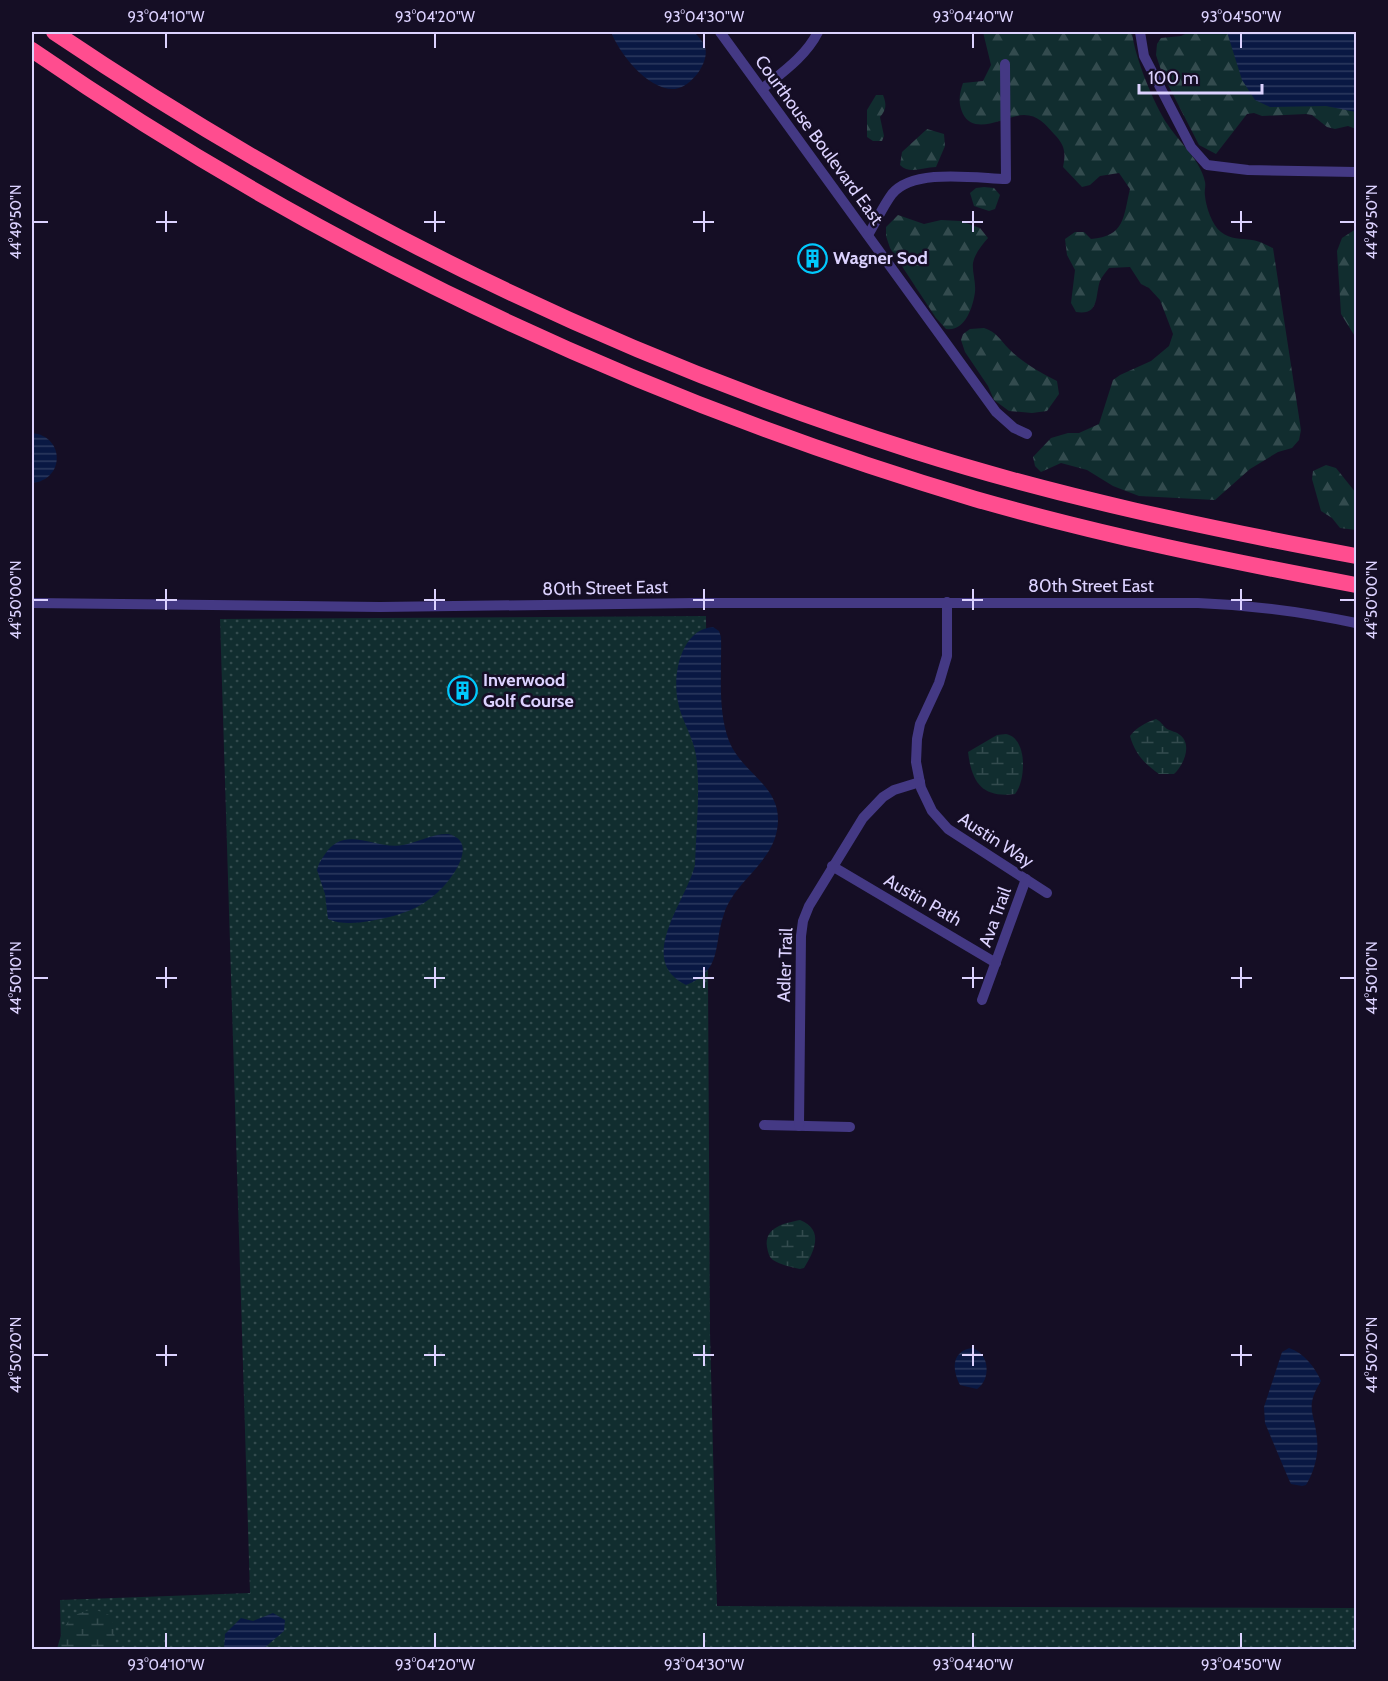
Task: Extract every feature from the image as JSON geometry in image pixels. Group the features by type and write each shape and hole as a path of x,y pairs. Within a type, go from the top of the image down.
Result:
{"highway":[{"path":"54,32 183,117 321,197 448,264 587,329 759,398 916,452 1092,501 1241,534 1356,556"},
{"path":"32,50 201,160 305,220 463,302 606,367 762,429 894,474 1039,516 1229,561 1356,595"},
{"path":"1229,561 1356,585"}],"street":[{"name":"Courthouse Boulevard East","path":"720,32 996,412 1014,428 1027,434"},
{"path":"762,89 794,63 812,43 818,32"},
{"path":"1140,32 1144,56 1191,147 1207,165 1248,170 1356,172"},
{"path":"868,235 893,193 913,179 954,177 1006,179 1005,64"},
{"name":"80th Street East","path":"32,603 380,607 947,603 1226,604 1283,610 1356,623"},
{"name":"Austin Way","path":"947,603 946,663 917,738 916,762 920,782 932,811 948,829 1047,893"},
{"name":"Adler Trail","path":"799,1126 801,928 805,915 832,866 871,808 894,790 920,782"},
{"name":"Austin Path","path":"832,866 996,963"},
{"name":"Ava Trail","path":"982,1000 1026,879"},
{"path":"764,1125 850,1127"}],"green space":[{"path":"983,32 1132,32 1141,66 1157,105 1168,125 1195,159 1203,174 1207,205 1215,225 1228,236 1260,242 1273,248 1301,430 1299,440 1292,448 1278,452 1250,469 1215,500 1139,496 1113,486 1087,470 1061,463 1041,472 1035,466 1033,457 1051,438 1068,433 1079,433 1099,424 1113,380 1151,361 1169,346 1173,334 1160,300 1149,288 1141,284 1130,267 1109,268 1100,281 1093,308 1089,311 1076,312 1071,303 1075,270 1067,255 1065,239 1075,232 1084,232 1091,239 1102,237 1116,230 1124,217 1130,189 1119,173 1100,176 1090,185 1082,187 1063,167 1064,153 1058,138 1037,118 1024,115 983,124 968,121 960,103 963,83 983,81 991,65"},
{"path":"1189,32 1356,32 1356,129 1348,126 1335,129 1327,127 1312,115 1306,114 1262,116 1254,113 1247,114 1216,154 1199,145 1162,73 1156,55 1157,44 1161,38 1181,36"},
{"path":"876,95 883,95 885,102 885,110 880,117 884,136 882,141 873,141 867,137 867,110"},
{"path":"927,129 944,134 945,146 936,167 912,170 904,168 900,165 902,152"},
{"path":"976,188 994,188 1000,195 995,209 989,211 974,206 970,193"},
{"path":"898,215 924,224 941,220 960,221 980,228 988,238 974,259 974,298 967,317 958,327 946,329 936,318 890,248 886,227"},
{"path":"1356,229 1356,338 1341,314 1337,251 1342,238"},
{"path":"984,328 995,334 1026,363 1057,381 1059,394 1047,411 1032,413 1009,411 994,400 988,386 965,352 961,340 963,334 970,329"},
{"path":"1326,465 1336,468 1356,493 1356,530 1340,528 1332,518 1321,511 1312,479 1313,471"},
{"path":"706,616 710,1333 717,1606 1356,1608 1356,1649 61,1650 60,1600 250,1593 220,619"},
{"path":"1156,719 1167,729 1180,735 1186,744 1181,766 1174,774 1159,774 1149,766 1141,758 1130,736 1135,730"},
{"path":"1006,734 1018,743 1023,770 1019,788 1015,794 1004,795 987,791 981,786 973,773 968,752 997,735"},
{"path":"800,1220 813,1229 815,1242 808,1262 804,1268 800,1269 773,1260 768,1253 767,1240 772,1230"},
{"path":"94,1609 109,1615 113,1623 116,1649 57,1649 68,1622 78,1614"}],"water":[{"path":"611,32 694,32 705,47 705,60 698,73 687,84 675,89 665,88 655,84 636,69"},
{"path":"1227,32 1356,32 1356,112 1326,106 1270,107 1255,100 1242,80"},
{"path":"32,433 43,436 51,442 57,458 51,474 43,480 32,483"},
{"path":"713,627 719,631 721,637 721,703 725,729 735,753 761,782 775,802 778,815 777,830 768,853 729,903 711,965 698,979 686,985 671,974 665,961 664,946 668,930 695,865 698,776 696,755 680,710 676,679 686,644 702,630"},
{"path":"448,834 458,839 462,846 459,865 438,892 424,903 394,916 360,922 338,922 328,919 325,894 317,870 324,855 336,843 354,839 393,846"},
{"path":"972,1348 982,1355 986,1367 985,1380 977,1389 960,1385 955,1367 960,1353"},
{"path":"1289,1348 1308,1361 1321,1381 1312,1405 1317,1457 1309,1480 1306,1485 1302,1486 1291,1484 1265,1423 1264,1407 1282,1352"},
{"path":"273,1613 285,1620 284,1631 263,1649 224,1649 225,1634 241,1618 253,1621"}],"place":[{"name":"Wagner Sod","path":"812,258"},
{"name":"Inverwood Golf Course","path":"462,690"}]}
